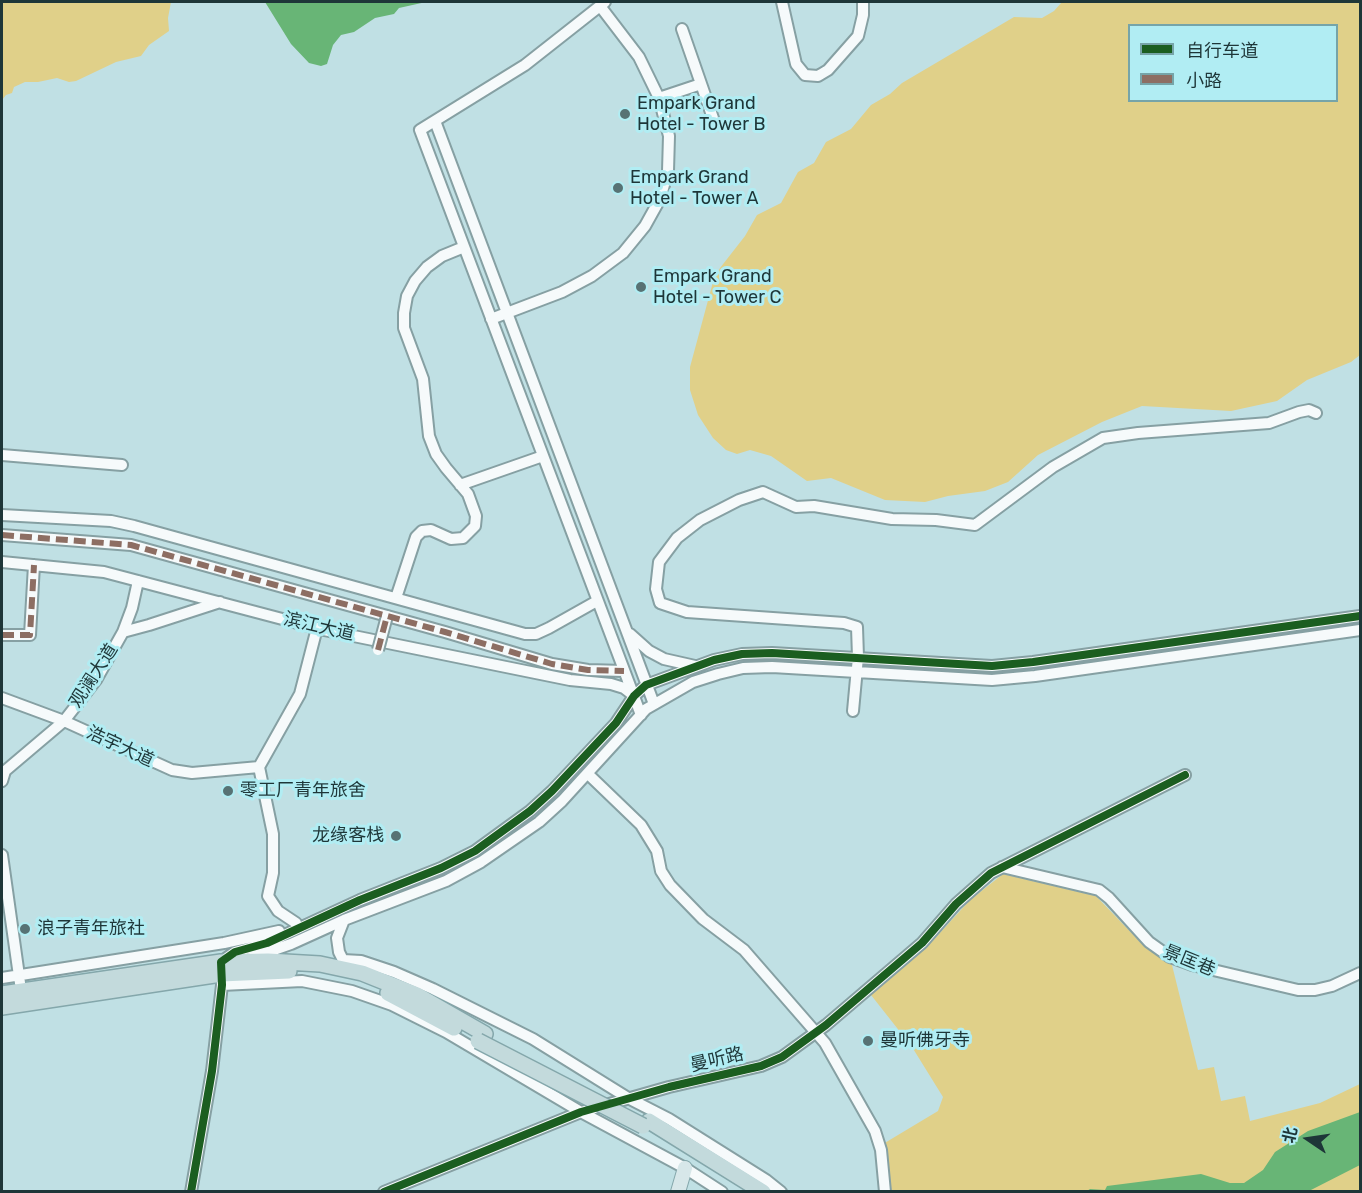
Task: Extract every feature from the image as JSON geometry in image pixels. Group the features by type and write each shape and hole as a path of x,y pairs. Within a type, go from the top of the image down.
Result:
{"highway":[{"path":"2,1007 221,974 243,962 320,964 362,973 417,995 481,1037"},
{"path":"2,994 21,983 128,976 279,971 319,973 365,984 481,1037 646,1124 763,1191"},
{"path":"646,1124 750,1191"}],"main road":[{"path":"678,1191 685,1167"}],"street":[{"path":"782,2 796,64 805,75 818,76 828,69 858,36 863,15 863,2"},
{"path":"491,320 562,292 592,276 623,252 645,226 660,198 668,171 669,136 659,98 639,57 603,4 525,65 420,130 491,320 543,456 597,601 641,715"},
{"path":"682,29 715,124"},
{"path":"659,98 701,84"},
{"path":"435,121 654,704"},
{"path":"396,598 416,537 422,531 431,531 451,539 463,538 475,526 476,516 468,494 436,454 429,436 423,379 404,328 407,296 415,281 427,267 442,256 464,247"},
{"path":"853,711 858,657 857,627 844,623 687,612 660,603 656,589 659,562 677,538 700,520 739,500 763,492 796,507 814,506 892,519 936,520 975,525 1053,466 1103,438 1138,433 1269,423 1299,412 1309,410 1316,413"},
{"path":"2,456 122,465"},
{"path":"460,485 543,456"},
{"path":"2,515 111,522 134,526 525,634 536,634 597,601"},
{"path":"2,535 131,545 552,664 588,670 624,671"},
{"name":"滨江大道","path":"2,562 104,572 317,628 570,680 611,684 624,688 634,696"},
{"path":"2,635 30,635 34,565"},
{"name":"观澜大道","path":"2,781 5,771 64,721 96,681 123,632 132,608 138,581"},
{"path":"123,632 220,602"},
{"path":"378,650 387,616"},
{"path":"191,1191 212,1071 221,974 235,952 267,943 360,900 441,868 474,851 530,811 584,758 616,723 634,696 646,685 695,666 742,654 858,657 992,666 1360,616"},
{"path":"296,923 278,911 268,896 273,873 273,834 260,767 300,694 317,628"},
{"path":"625,629 648,651 664,659 695,666"},
{"path":"243,962 253,956 291,944 344,920 446,881 497,852 539,822 654,704 693,682 718,674 743,668 772,667 992,680 1035,676 1360,630"},
{"name":"浩宇大道","path":"2,698 64,721 172,770 192,773 260,767"},
{"path":"588,774 641,825 657,851 662,872 670,885 703,919 744,950 817,1033 854,1091 875,1131 881,1150 885,1191"},
{"name":"曼听路","path":"384,1191 581,1112 772,1062 817,1033 922,943 975,886 1002,867 1185,775"},
{"path":"2,855 21,983"},
{"name":"景匡巷","path":"1002,867 1099,890 1156,948 1170,957 1192,965 1274,986 1306,991 1332,986 1360,973"},
{"path":"402,883 407,896"},
{"path":"2,978 21,983 126,959 272,934 350,900 360,900"},
{"path":"344,920 337,938 339,952 343,960 362,973"},
{"path":"126,959 128,976"},
{"path":"343,960 361,961 433,989 533,1039 628,1098 669,1119 781,1191"},
{"path":"221,974 302,981 352,990 392,1005 446,1032 581,1112 685,1167 722,1191"}],"shaded area":[{"path":"2,2 171,2 168,18 169,31 149,45 141,56 116,62 76,81 69,82 57,78 25,82 14,87 12,93 6,95 2,100"},
{"path":"265,2 426,2 399,8 394,14 375,18 354,32 341,35 333,45 327,64 321,66 309,63 291,44"},
{"path":"1062,2 1360,2 1360,355 1351,362 1307,380 1277,401 1231,411 1142,406 1102,422 1038,455 1008,482 985,491 925,502 885,500 831,478 807,481 771,456 750,450 737,454 726,450 713,438 698,415 690,390 690,367 713,282 720,268 745,236 757,215 781,203 798,172 814,163 826,142 851,129 871,105 890,94 902,83 1014,17 1042,18 1054,11"},
{"path":"1003,874 1096,896 1145,947 1172,965 1198,1070 1214,1067 1221,1101 1245,1096 1250,1121 1320,1103 1360,1084 1360,1191 887,1191 883,1144 938,1111 943,1097 912,1047 871,995 926,948 970,900"},
{"path":"1360,1112 1360,1165 1309,1191 1087,1191 1090,1189 1105,1190 1107,1186 1201,1174 1230,1183 1244,1183 1263,1170 1275,1152 1308,1131"}],"marked path":[{"path":"2,535 131,545 552,664 588,670 624,671"},
{"path":"2,635 30,635 34,565"},
{"path":"378,650 387,616"}],"cycle path":[{"path":"191,1192 212,1071 222,985 221,962 235,952 267,943 475,851 530,811 552,791 616,723 634,696 646,685 714,660 742,654 772,653 992,666 1360,616"},
{"path":"384,1192 581,1112 669,1087 761,1066 782,1057 826,1025 922,943 956,904 991,873 1185,775"}],"place":[{"name":"Empark Grand Hotel - Tower B","path":"625,114"},
{"name":"Empark Grand Hotel - Tower A","path":"618,188"},
{"name":"Empark Grand Hotel - Tower C","path":"641,287"},
{"name":"零工厂青年旅舍","path":"228,791"},
{"name":"龙缘客栈","path":"396,836"},
{"name":"浪子青年旅社","path":"25,929"},
{"name":"曼听佛牙寺","path":"868,1041"}]}
